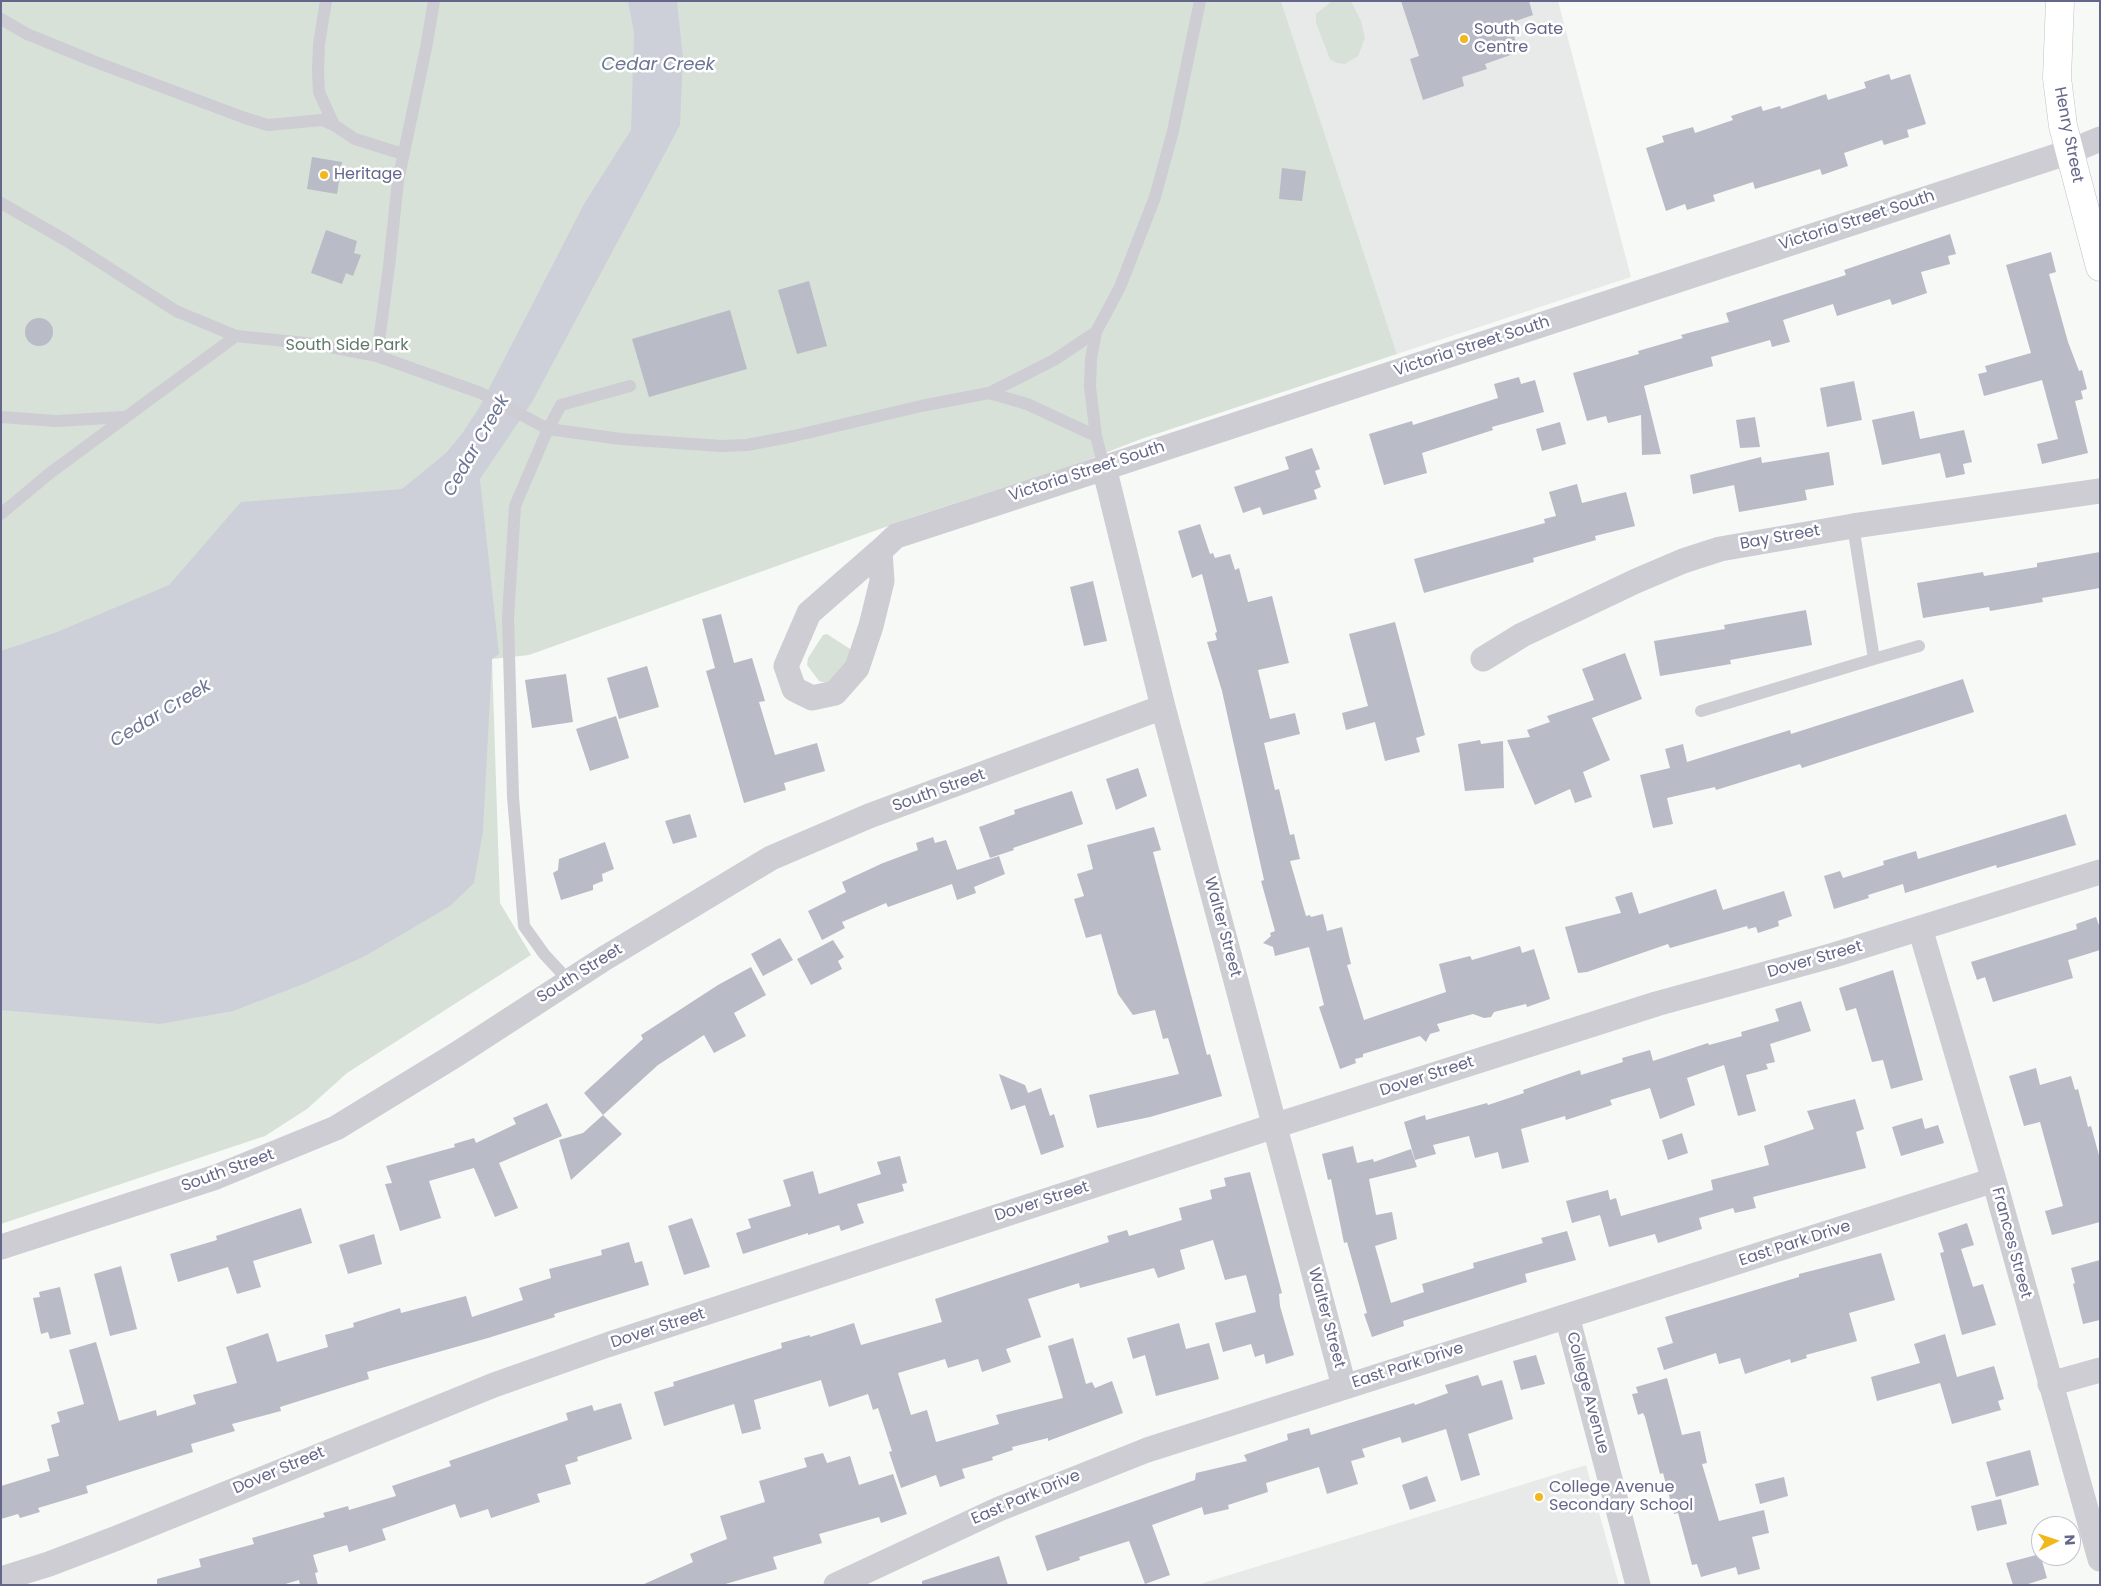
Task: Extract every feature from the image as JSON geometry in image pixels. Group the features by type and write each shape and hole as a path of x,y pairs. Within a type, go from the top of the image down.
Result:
{"main road":[{"name":"Henry Street","path":"2060,1 2058,78 2069,152 2100,267"}],"street":[{"name":"Victoria Street South","path":"880,551 882,581 871,626 857,668 835,693 812,698 794,689 786,666 810,613 896,536 2069,152 2100,139"},
{"name":"Walter Street","path":"1104,467 1164,707 1344,1386"},
{"name":"Bay Street","path":"1483,659 1522,635 1636,581 1701,554 1853,526 2100,491"},
{"name":"South Street","path":"1,1247 216,1177 336,1128 457,1054 569,980 783,852 869,816 1164,707"},
{"name":"Dover Street","path":"1,1579 49,1564 141,1528 500,1382 1274,1126 1656,1004 1815,961 2100,872"},
{"name":"Frances Street","path":"1920,928 1994,1180 2100,1559"},
{"name":"East Park Drive","path":"836,1585 999,1509 1086,1473 1211,1429 1994,1180"},
{"name":"College Avenue","path":"1567,1316 1638,1585"},
{"path":"2050,1384 2100,1370"}],"lane":[{"path":"326,1 319,44 319,92 334,125"},
{"path":"377,356 398,181 434,1"},
{"path":"1104,467 1096,436 1090,387 1091,359 1096,332 1120,286 1155,197 1173,131 1200,1"},
{"path":"1,19 44,41 245,118 268,124 322,120 334,125 355,139 404,154"},
{"path":"1,204 67,241 176,311 236,336 315,344 377,356 481,393 526,419 548,429 621,439 696,446 747,445 921,406 989,394 1054,360 1096,332"},
{"path":"1,514 50,473 236,336"},
{"path":"569,980 544,954 524,926 514,797 508,617 515,506 548,429 561,405 630,386"},
{"path":"989,394 1027,404 1096,436"},
{"path":"1,417 56,421 124,417"},
{"path":"1853,526 1874,659"},
{"path":"1701,711 1919,646"}],"shaded area":[{"path":"1281,1 1558,1 1631,277 1397,354"},
{"name":"College Avenue Secondary School","path":"1586,1465 1619,1585 1197,1585 1379,1529"}],"green space":[{"name":"South Side Park","path":"1,1 1281,1 1397,354 1141,439 1082,462 916,516 529,655 492,659 500,903 531,955 347,1073 307,1109 265,1136 1,1224"},
{"path":"1332,1 1351,1 1361,21 1365,38 1358,56 1345,64 1337,63 1330,59 1316,23 1316,14"},
{"path":"827,634 850,649 854,664 827,683 819,681 807,665 808,658 823,635"}],"water":[{"name":"Cedar Creek","path":"628,1 677,1 683,58 680,125 532,402 480,479 499,654 492,659 483,831 474,883 450,906 365,956 306,983 233,1011 160,1024 1,1010 1,651 57,632 169,585 241,502 402,489 446,453 479,408 584,204 631,130 634,33"}],"building":[{"name":"South Gate Centre","path":"1401,1 1529,1 1533,15 1510,23 1519,52 1485,64 1487,69 1462,77 1464,86 1423,100 1410,59 1419,56"},
{"path":"1889,74 1891,80 1910,74 1926,124 1907,130 1909,137 1884,145 1882,140 1844,153 1848,166 1822,175 1820,169 1755,189 1753,182 1713,195 1715,201 1687,210 1685,204 1666,211 1646,148 1664,142 1662,136 1693,127 1695,133 1733,120 1731,116 1761,106 1763,111 1780,106 1781,109 1826,94 1828,100 1866,88 1864,82"},
{"name":"Heritage","path":"312,157 342,162 337,194 307,189"},
{"path":"1282,168 1306,171 1302,201 1279,199"},
{"path":"326,230 357,241 354,253 361,255 353,276 346,273 342,284 311,273"},
{"path":"1950,234 1956,254 1948,256 1950,264 1921,272 1927,293 1892,305 1890,299 1837,316 1833,304 1783,320 1790,342 1772,347 1770,340 1711,357 1713,366 1644,386 1661,454 1642,455 1641,415 1608,423 1606,416 1587,421 1573,373 1639,354 1638,351 1683,338 1681,335 1729,322 1726,313 1846,275 1844,270"},
{"path":"2051,252 2056,272 2049,274 2068,342 2079,371 2082,370 2087,389 2081,391 2083,399 2075,401 2088,453 2042,464 2037,444 2058,439 2042,380 1984,396 1978,374 1987,372 1985,366 2031,353 2006,265"},
{"path":"809,281 827,346 797,354 778,290"},
{"path":"730,310 747,369 649,397 632,339"},
{"path":"39,318 49,322 53,332 49,342 39,346 29,342 25,332 29,322"},
{"path":"1519,377 1521,384 1535,380 1544,412 1492,427 1493,430 1422,453 1427,473 1384,485 1369,434 1412,421 1413,425 1498,398 1494,384"},
{"path":"1854,381 1862,420 1827,427 1820,388"},
{"path":"1914,411 1920,439 1964,430 1972,462 1963,464 1965,474 1946,478 1940,453 1882,465 1872,420"},
{"path":"1755,417 1760,447 1740,448 1736,420"},
{"path":"1560,422 1566,444 1542,451 1536,429"},
{"path":"1312,448 1320,469 1315,471 1321,487 1314,490 1317,499 1263,515 1260,507 1243,513 1234,487 1289,469 1285,457"},
{"path":"1829,452 1834,485 1805,490 1807,500 1739,512 1734,485 1693,494 1690,475 1761,457 1762,463"},
{"path":"1577,484 1582,503 1626,492 1635,526 1595,536 1596,540 1533,558 1534,562 1424,593 1414,559 1545,523 1544,519 1556,516 1549,492"},
{"path":"1200,524 1210,554 1213,553 1215,558 1230,554 1235,570 1239,568 1248,602 1272,596 1289,663 1258,670 1270,719 1295,713 1300,734 1264,743 1275,790 1279,789 1290,835 1294,834 1300,859 1290,861 1306,916 1310,915 1311,917 1323,914 1327,931 1342,927 1351,964 1347,965 1364,1020 1446,992 1439,964 1470,956 1472,960 1520,946 1522,953 1534,949 1550,999 1527,1007 1526,1004 1494,1012 1491,1017 1484,1018 1473,1014 1437,1024 1440,1031 1430,1034 1426,1042 1420,1036 1363,1054 1363,1057 1355,1059 1356,1063 1340,1069 1319,1007 1324,1005 1309,947 1275,956 1273,947 1263,943 1271,936 1270,933 1275,931 1261,881 1264,880 1222,691 1207,642 1217,640 1215,633 1217,632 1202,574 1192,578 1178,531"},
{"path":"2100,552 2100,588 2042,598 2043,602 1990,611 1989,607 1923,618 1917,583 1983,572 1984,576 2037,567 2037,563"},
{"path":"1093,581 1107,641 1084,646 1070,587"},
{"path":"1806,610 1812,645 1730,660 1731,664 1660,676 1654,641 1725,629 1724,625"},
{"path":"721,614 734,663 752,658 765,701 759,702 775,755 817,743 825,771 784,783 786,790 744,803 706,671 715,668 702,619"},
{"path":"1395,622 1425,735 1416,738 1420,752 1385,761 1375,722 1346,730 1342,713 1368,706 1349,634"},
{"path":"1625,653 1642,699 1592,718 1610,760 1583,772 1592,797 1575,803 1570,789 1535,805 1507,740 1530,737 1527,730 1550,722 1547,716 1594,700 1582,669"},
{"path":"647,666 659,707 619,719 607,678"},
{"path":"566,674 573,722 532,728 525,680"},
{"path":"1963,679 1974,712 1802,768 1800,764 1716,790 1715,787 1667,798 1673,824 1653,828 1640,775 1670,768 1665,749 1683,744 1687,762 1790,730 1791,734"},
{"path":"616,716 629,758 590,771 576,729"},
{"path":"1480,740 1481,744 1503,741 1504,788 1465,791 1458,744"},
{"path":"1138,768 1147,796 1116,810 1106,779"},
{"path":"1072,791 1083,824 990,858 979,827 1015,814 1014,810"},
{"path":"690,814 697,837 673,844 665,821"},
{"path":"2066,814 2076,845 1997,868 1996,865 1905,893 1903,884 1868,895 1869,898 1834,909 1824,876 1840,871 1843,878 1884,865 1883,861 1916,851 1918,859"},
{"path":"1154,827 1161,850 1153,852 1207,1055 1210,1054 1222,1096 1150,1117 1097,1128 1089,1095 1179,1074 1168,1038 1163,1039 1155,1010 1133,1015 1118,994 1101,934 1086,938 1074,899 1084,896 1077,874 1093,869 1087,845"},
{"path":"933,837 935,843 946,840 957,870 999,856 1005,874 974,887 976,893 957,900 952,884 888,907 886,903 842,922 845,928 822,940 808,911 846,892 842,882 883,863 918,850 916,843"},
{"path":"605,842 614,869 602,874 603,881 593,885 593,890 561,900 553,873 558,870 559,859"},
{"path":"1716,889 1723,910 1784,891 1792,916 1778,921 1779,926 1758,933 1756,927 1748,929 1747,926 1670,948 1668,944 1587,972 1578,973 1565,927 1621,913 1615,897 1632,892 1639,914"},
{"path":"2096,917 2100,928 2100,950 2068,960 2073,978 1993,1002 1985,977 1977,980 1971,962 2077,929 2076,924"},
{"path":"780,938 793,960 763,976 751,954"},
{"path":"833,940 844,957 838,961 842,969 811,985 797,959"},
{"path":"751,967 766,995 734,1013 746,1036 714,1053 704,1035 658,1065 603,1115 584,1093 643,1039 641,1035 718,985"},
{"path":"1893,970 1923,1080 1891,1089 1883,1060 1872,1062 1856,1008 1846,1011 1839,988"},
{"path":"1801,1001 1811,1031 1770,1044 1775,1062 1766,1064 1768,1069 1746,1075 1756,1111 1738,1116 1724,1065 1687,1078 1695,1105 1660,1119 1650,1088 1610,1100 1612,1105 1566,1120 1565,1116 1521,1129 1529,1162 1502,1169 1498,1152 1475,1158 1469,1136 1433,1145 1436,1154 1415,1160 1404,1122 1425,1115 1426,1120 1487,1103 1488,1105 1524,1093 1523,1090 1580,1070 1581,1075 1623,1062 1622,1058 1650,1050 1653,1061 1708,1043 1709,1045 1742,1036 1741,1032 1779,1021 1775,1009"},
{"path":"2036,1068 2040,1085 2071,1076 2075,1090 2078,1089 2088,1127 2091,1126 2100,1159 2100,1222 2052,1235 2045,1211 2063,1206 2040,1122 2024,1126 2009,1076"},
{"path":"999,1074 1025,1085 1028,1093 1041,1088 1050,1116 1054,1114 1064,1147 1041,1155 1025,1105 1011,1110"},
{"path":"1855,1099 1864,1129 1856,1132 1866,1168 1753,1197 1756,1208 1735,1213 1733,1208 1699,1218 1702,1229 1658,1243 1655,1234 1609,1247 1600,1215 1572,1223 1566,1201 1608,1190 1610,1200 1616,1198 1621,1216 1713,1190 1711,1180 1769,1165 1764,1146 1814,1129 1807,1111"},
{"path":"547,1103 562,1136 499,1163 518,1208 495,1217 474,1168 429,1181 441,1218 400,1231 385,1184 392,1183 386,1166 455,1147 454,1144 474,1138 476,1143 516,1124 513,1118"},
{"path":"603,1115 622,1134 571,1180 559,1140 583,1133"},
{"path":"1922,1118 1925,1129 1938,1125 1944,1143 1901,1156 1892,1127"},
{"path":"1682,1133 1688,1153 1668,1160 1662,1140"},
{"path":"1353,1146 1357,1163 1373,1159 1374,1162 1411,1149 1417,1167 1369,1179 1376,1215 1392,1212 1397,1239 1375,1246 1391,1303 1424,1292 1422,1284 1474,1268 1473,1263 1543,1243 1541,1238 1567,1231 1576,1260 1525,1274 1527,1282 1403,1321 1404,1326 1372,1337 1364,1314 1367,1313 1347,1242 1344,1243 1331,1179 1328,1180 1322,1154"},
{"path":"900,1156 907,1183 902,1184 904,1191 857,1204 864,1223 841,1231 839,1225 743,1254 736,1233 751,1228 748,1219 791,1206 783,1180 813,1171 819,1194 881,1174 877,1162"},
{"path":"1250,1172 1282,1293 1279,1294 1280,1306 1294,1355 1266,1364 1264,1354 1255,1357 1251,1344 1223,1352 1215,1323 1256,1312 1246,1275 1225,1280 1213,1240 1180,1250 1185,1269 1158,1278 1154,1268 1080,1288 1079,1283 1028,1299 1041,1337 1006,1349 1011,1362 982,1372 978,1359 948,1368 945,1359 898,1373 911,1415 927,1410 936,1442 999,1424 996,1415 1063,1398 1048,1346 1073,1338 1086,1384 1092,1382 1095,1388 1112,1381 1123,1413 1048,1441 1048,1438 1012,1447 1013,1450 992,1457 993,1460 962,1469 965,1478 940,1487 936,1475 901,1488 889,1452 892,1451 878,1408 873,1410 868,1394 829,1407 821,1380 754,1400 761,1429 742,1434 734,1404 664,1426 654,1392 674,1386 673,1382 782,1348 781,1343 810,1335 810,1337 854,1323 861,1345 942,1322 935,1299 1109,1242 1107,1236 1127,1230 1129,1236 1182,1220 1179,1208 1212,1199 1210,1190 1226,1186 1224,1178"},
{"path":"301,1208 312,1243 253,1261 261,1287 237,1294 228,1267 178,1282 170,1254 217,1240 216,1236"},
{"path":"692,1218 710,1267 684,1275 668,1226"},
{"path":"1967,1223 1974,1245 1961,1249 1973,1287 1983,1284 1996,1325 1962,1335 1940,1253 1944,1252 1938,1233"},
{"path":"374,1234 382,1264 348,1274 339,1245"},
{"path":"629,1242 635,1263 642,1261 649,1285 554,1314 555,1317 488,1338 367,1372 369,1379 280,1407 281,1411 232,1424 235,1431 191,1444 193,1452 86,1486 88,1493 38,1508 40,1512 20,1518 18,1514 1,1519 1,1486 50,1471 47,1459 59,1456 51,1425 60,1422 57,1412 84,1404 69,1350 96,1342 119,1421 156,1410 157,1416 196,1404 193,1395 237,1383 226,1347 268,1333 277,1362 328,1347 325,1335 354,1327 353,1323 400,1308 401,1313 466,1296 472,1317 523,1300 519,1288 551,1278 549,1269 602,1255 601,1250"},
{"path":"1881,1253 1895,1300 1849,1313 1857,1341 1806,1355 1807,1358 1791,1363 1790,1359 1745,1374 1740,1358 1719,1364 1716,1353 1664,1370 1657,1348 1673,1343 1665,1317 1799,1277 1799,1274"},
{"path":"2100,1260 2100,1320 2083,1324 2071,1268"},
{"path":"121,1266 137,1329 110,1336 94,1274"},
{"path":"60,1287 71,1334 50,1339 48,1332 41,1334 33,1298 40,1297 39,1292"},
{"path":"1179,1323 1186,1349 1209,1343 1219,1379 1156,1396 1145,1355 1133,1359 1127,1338"},
{"path":"1945,1334 1957,1377 1994,1366 2004,1399 1998,1401 2001,1410 1952,1424 1940,1383 1877,1401 1871,1377 1920,1363 1914,1344"},
{"path":"1536,1355 1545,1384 1521,1390 1513,1361"},
{"path":"1478,1375 1482,1386 1502,1380 1513,1419 1468,1434 1480,1475 1461,1481 1446,1429 1402,1443 1400,1437 1362,1449 1365,1457 1351,1461 1358,1484 1327,1494 1319,1467 1266,1483 1268,1492 1228,1505 1229,1509 1204,1515 1202,1507 1152,1525 1170,1575 1145,1584 1129,1541 1079,1557 1080,1560 1047,1571 1035,1536 1195,1480 1196,1473 1247,1461 1244,1455 1288,1440 1287,1434 1309,1428 1311,1435 1414,1403 1415,1405 1448,1393 1445,1385"},
{"path":"1667,1378 1682,1435 1700,1431 1707,1463 1702,1464 1719,1521 1764,1510 1769,1533 1752,1537 1760,1569 1738,1575 1736,1567 1701,1577 1697,1564 1692,1565 1678,1513 1674,1514 1663,1473 1660,1474 1645,1417 1643,1413 1638,1415 1632,1394 1638,1393 1636,1387"},
{"path":"621,1403 632,1439 577,1457 578,1461 565,1465 571,1484 537,1494 540,1502 491,1518 488,1509 460,1518 455,1504 382,1529 386,1540 349,1552 347,1545 313,1555 318,1572 315,1573 318,1585 300,1585 299,1580 282,1585 157,1585 157,1579 201,1567 199,1559 254,1544 252,1538 325,1517 323,1513 348,1506 349,1510 396,1496 392,1486 451,1466 449,1461 568,1420 566,1413 592,1405 594,1411"},
{"path":"2030,1450 2039,1485 1996,1497 1986,1462"},
{"path":"823,1453 827,1463 850,1456 859,1485 893,1474 907,1514 881,1523 879,1517 819,1534 822,1543 773,1557 777,1569 722,1585 642,1585 693,1562 690,1554 727,1539 720,1516 765,1502 759,1481 807,1467 804,1458"},
{"path":"1427,1476 1436,1501 1410,1510 1402,1485"},
{"path":"1784,1477 1788,1496 1760,1504 1755,1484"},
{"path":"2001,1499 2007,1524 1977,1531 1971,1506"},
{"path":"999,1556 1008,1585 922,1585 922,1581"},
{"path":"2031,1556 2031,1566 2044,1566 2047,1578 2025,1585 2013,1585 2006,1563"}],"place":[{"name":"South Gate Centre","path":"1464,39"},
{"name":"Heritage","path":"324,175"},
{"name":"College Avenue Secondary School","path":"1539,1497"}]}
